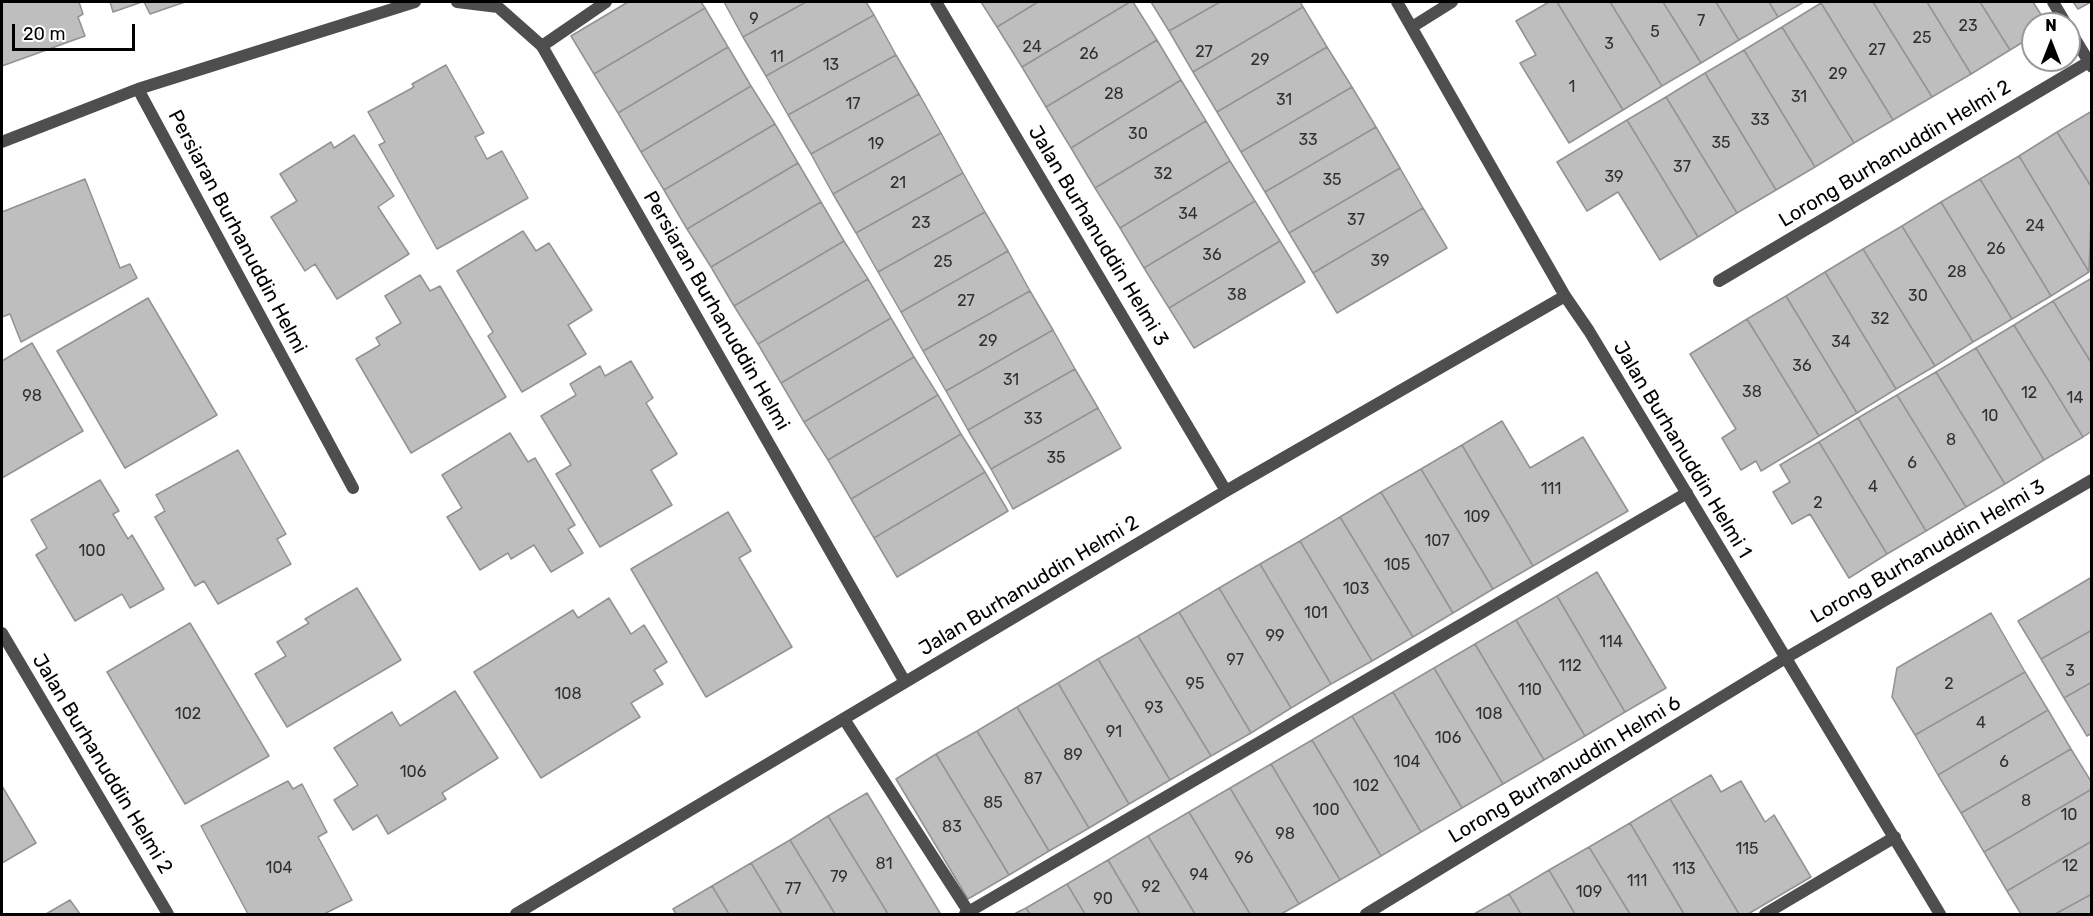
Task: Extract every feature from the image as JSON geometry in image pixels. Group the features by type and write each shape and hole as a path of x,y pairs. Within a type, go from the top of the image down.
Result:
{"street":[{"path":"2,142 138,89 415,2"},
{"name":"Persiaran Burhanuddin Helmi","path":"457,2 498,7 542,46 905,682"},
{"path":"542,46 606,2"},
{"name":"Jalan Burhanuddin Helmi 3","path":"936,2 1226,491"},
{"name":"Jalan Burhanuddin Helmi 1","path":"1397,2 1565,296 1687,493 1784,659 1895,837 1940,915"},
{"path":"1412,27 1452,2"},
{"path":"2081,48 2091,63"},
{"name":"Lorong Burhanuddin Helmi 2","path":"1719,281 2091,63"},
{"name":"Persiaran Burhanuddin Helmi","path":"138,89 353,488"},
{"name":"Jalan Burhanuddin Helmi 2","path":"516,915 1226,491 1565,296"},
{"name":"Lorong Burhanuddin Helmi 3","path":"1784,659 2091,480"},
{"path":"844,719 968,914 1687,493"},
{"name":"Jalan Burhanuddin Helmi 2","path":"2,633 168,915"},
{"name":"Lorong Burhanuddin Helmi 6","path":"1366,915 1784,659"},
{"path":"1765,915 1895,837"}],"building":[{"path":"2,2 79,2 83,14 78,17 85,36 2,66"},
{"path":"110,2 142,2 113,12"},
{"path":"144,2 185,2 150,14"},
{"path":"628,2 701,2 705,8 594,74 571,36"},
{"path":"724,2 806,2 743,37"},
{"path":"806,2 866,2 874,15 766,76 743,37"},
{"path":"981,2 1038,2 997,27"},
{"path":"1038,2 1130,2 1022,67 997,27"},
{"path":"1133,2 1157,40 1046,107 1022,67"},
{"path":"1151,2 1220,2 1169,31"},
{"path":"1220,2 1300,2 1303,7 1193,72 1169,31"},
{"path":"1549,2 1557,2 1623,110 1569,143 1520,63 1536,55 1516,21"},
{"path":"1557,2 1610,2 1662,86 1623,110"},
{"path":"1610,2 1663,2 1701,63 1662,86"},
{"path":"1663,2 1716,2 1739,40 1701,63"},
{"path":"1716,2 1769,2 1778,17 1739,40"},
{"path":"1769,2 1804,2 1778,17"},
{"path":"1873,2 1932,97 1893,120 1821,3"},
{"path":"1873,2 1927,2 1971,74 1932,97"},
{"path":"1927,2 1980,2 2010,50 1971,74"},
{"path":"1980,2 2033,2 2039,12 2021,12 2021,43 2010,50"},
{"path":"2073,2 2091,2 2078,9"},
{"path":"1821,3 1893,120 1854,143 1782,27"},
{"path":"1303,7 1327,47 1217,112 1193,72"},
{"path":"705,8 728,47 618,113 594,74"},
{"path":"874,15 896,55 788,115 766,76"},
{"path":"1782,27 1854,143 1815,167 1744,50"},
{"path":"1157,40 1181,80 1071,148 1046,107"},
{"path":"728,47 751,86 641,152 618,113"},
{"path":"1327,47 1352,87 1241,152 1217,112"},
{"path":"1744,50 1815,167 1776,190 1705,73"},
{"path":"896,55 919,94 811,154 788,115"},
{"path":"446,65 484,133 475,137 487,159 502,151 528,198 437,249 379,145 385,142 368,112 414,87 412,84"},
{"path":"1705,73 1776,190 1737,213 1666,97"},
{"path":"1181,80 1206,121 1095,188 1071,148"},
{"path":"751,86 775,124 664,190 641,152"},
{"path":"1352,87 1376,127 1265,192 1241,152"},
{"path":"919,94 941,133 833,194 811,154"},
{"path":"1666,97 1737,213 1698,237 1627,120"},
{"path":"2092,111 2092,188 2057,132"},
{"path":"1627,120 1698,237 1660,260 1618,192 1587,211 1557,162"},
{"path":"1206,121 1230,161 1120,228 1095,188"},
{"path":"775,124 798,163 687,229 664,190"},
{"path":"1376,127 1400,168 1289,233 1265,192"},
{"path":"2057,132 2092,188 2089,272 2019,156"},
{"path":"941,133 963,173 856,233 833,194"},
{"path":"354,135 394,196 378,207 409,254 337,299 315,264 305,271 271,217 297,201 280,174 331,142 334,148"},
{"path":"2019,156 2089,272 2051,296 1980,179"},
{"path":"1230,161 1255,201 1144,268 1120,228"},
{"path":"798,163 821,202 711,267 687,229"},
{"path":"1400,168 1423,208 1313,273 1289,233"},
{"path":"963,173 985,212 878,272 856,233"},
{"path":"85,179 120,268 130,264 137,278 21,342 10,314 2,317 2,212"},
{"path":"1980,179 2051,296 2012,319 1941,202"},
{"path":"1255,201 1280,241 1169,308 1144,268"},
{"path":"821,202 844,241 734,306 711,267"},
{"path":"1941,202 2012,319 1973,342 1902,226"},
{"path":"1423,208 1447,248 1337,313 1313,273"},
{"path":"985,212 1008,251 901,312 878,272"},
{"path":"1902,226 1973,342 1935,366 1863,249"},
{"path":"523,231 536,251 549,243 592,310 568,325 586,354 522,392 488,336 493,332 457,271"},
{"path":"844,241 868,279 758,344 734,306"},
{"path":"1280,241 1305,282 1194,348 1169,308"},
{"path":"1863,249 1935,366 1896,389 1825,272"},
{"path":"1008,251 1030,291 923,351 901,312"},
{"path":"1825,272 1896,389 1857,413 1786,296"},
{"path":"420,275 430,291 440,286 506,397 411,453 356,359 380,345 376,338 401,323 385,296"},
{"path":"2092,278 2092,364 2053,301"},
{"path":"868,279 891,318 781,383 758,344"},
{"path":"1030,291 1053,330 946,391 923,351"},
{"path":"1786,296 1857,413 1819,436 1747,319"},
{"path":"148,298 217,415 125,468 57,351"},
{"path":"2053,301 2092,364 2092,431 2083,437 2014,325"},
{"path":"891,318 914,357 804,422 781,383"},
{"path":"1747,319 1819,436 1761,471 1756,461 1741,470 1722,438 1736,429 1690,354"},
{"path":"2014,325 2083,437 2044,460 1976,348"},
{"path":"1053,330 1075,369 968,430 946,391"},
{"path":"32,343 83,431 2,478 2,361"},
{"path":"1976,348 2044,460 2005,484 1936,372"},
{"path":"914,357 938,395 828,460 804,422"},
{"path":"631,361 653,398 646,403 677,454 651,470 672,505 600,547 556,474 571,465 541,416 576,395 570,384 600,366 605,376"},
{"path":"1075,369 1098,408 991,469 968,430"},
{"path":"1936,372 2005,484 1966,507 1897,395"},
{"path":"938,395 961,434 851,499 828,460"},
{"path":"1897,395 1966,507 1926,531 1858,418"},
{"path":"1098,408 1121,448 1013,509 991,469"},
{"path":"1858,418 1926,531 1887,554 1819,442"},
{"path":"1502,421 1530,468 1583,437 1628,511 1533,566 1462,445"},
{"path":"510,433 528,462 535,458 575,525 568,529 583,553 551,572 534,545 511,559 508,553 480,570 447,517 462,508 442,475"},
{"path":"961,434 985,472 874,538 851,499"},
{"path":"1819,442 1887,554 1849,578 1810,514 1792,524 1773,492 1790,482 1780,465"},
{"path":"1462,445 1533,566 1493,589 1421,469"},
{"path":"238,450 286,534 277,539 291,564 218,604 204,581 195,586 155,517 165,511 156,495"},
{"path":"1421,469 1493,589 1453,613 1381,492"},
{"path":"985,472 1008,511 897,577 874,538"},
{"path":"100,480 119,511 113,514 128,539 132,535 164,589 130,608 122,594 75,621 36,555 47,548 31,520"},
{"path":"1381,492 1453,613 1413,637 1340,517"},
{"path":"728,512 751,551 739,558 792,647 706,697 631,569"},
{"path":"1340,517 1413,637 1372,661 1300,541"},
{"path":"1300,541 1372,661 1331,684 1260,564"},
{"path":"1260,564 1331,684 1291,708 1219,588"},
{"path":"1597,572 1666,688 1625,712 1557,596"},
{"path":"2092,577 2092,630 2041,659 2018,621"},
{"path":"357,588 401,660 287,727 255,674 286,656 277,642 309,623 305,619"},
{"path":"1219,588 1291,708 1251,733 1179,612"},
{"path":"1557,596 1625,712 1585,736 1516,620"},
{"path":"609,598 631,634 644,625 667,662 654,670 663,684 631,703 640,717 541,778 474,672 573,610 578,618"},
{"path":"1179,612 1251,733 1211,756 1138,636"},
{"path":"1991,613 2025,672 1915,735 1892,697 1897,668"},
{"path":"1516,620 1585,736 1544,760 1475,644"},
{"path":"190,623 269,756 185,804 107,672"},
{"path":"2092,630 2092,682 2064,698 2041,659"},
{"path":"1138,636 1211,756 1170,780 1098,659"},
{"path":"1475,644 1544,760 1503,784 1434,668"},
{"path":"1098,659 1170,780 1129,804 1058,683"},
{"path":"1434,668 1503,784 1462,808 1393,692"},
{"path":"2025,672 2048,710 1938,775 1915,735"},
{"path":"2092,682 2092,733 2087,736 2064,698"},
{"path":"1058,683 1129,804 1089,828 1017,707"},
{"path":"455,691 498,758 442,793 446,799 388,834 377,815 353,830 334,800 358,785 334,748 392,712 400,726"},
{"path":"1393,692 1462,808 1421,832 1352,716"},
{"path":"1017,707 1089,828 1049,851 977,731"},
{"path":"2048,710 2071,749 1961,813 1938,775"},
{"path":"1352,716 1421,832 1381,856 1312,740"},
{"path":"977,731 1049,851 1009,875 936,754"},
{"path":"1312,740 1381,856 1340,880 1271,764"},
{"path":"2071,749 2092,783 2092,789 1984,852 1961,813"},
{"path":"936,754 1009,875 968,899 896,779"},
{"path":"1271,764 1340,880 1299,904 1230,788"},
{"path":"1711,775 1721,792 1741,781 1765,822 1774,815 1811,877 1748,914 1739,914 1670,799"},
{"path":"288,781 293,789 302,784 327,832 318,837 352,900 324,914 248,914 201,826"},
{"path":"2,786 36,843 2,863"},
{"path":"1230,788 1299,904 1281,914 1250,914 1189,812"},
{"path":"2092,789 2092,841 2007,891 1984,852"},
{"path":"867,793 940,913 888,914 828,816"},
{"path":"1670,799 1739,914 1684,914 1630,823"},
{"path":"1189,812 1250,914 1195,914 1148,836"},
{"path":"828,816 888,914 835,914 790,840"},
{"path":"1630,823 1684,914 1630,914 1589,847"},
{"path":"1148,836 1195,914 1140,914 1108,860"},
{"path":"790,840 835,914 782,914 751,863"},
{"path":"2092,841 2092,894 2055,914 2021,914 2007,891"},
{"path":"1589,847 1630,914 1575,914 1549,870"},
{"path":"1108,860 1140,914 1085,914 1067,884"},
{"path":"751,863 782,914 729,914 712,886"},
{"path":"1549,870 1575,914 1521,914 1509,894"},
{"path":"1067,884 1085,914 1030,914 1026,908"},
{"path":"712,886 729,914 676,914 673,909"},
{"path":"1509,894 1521,914 1474,914"},
{"path":"2092,894 2092,914 2055,914"},
{"path":"70,900 80,914 46,914"},
{"path":"1026,908 1030,914 1014,914"}]}
